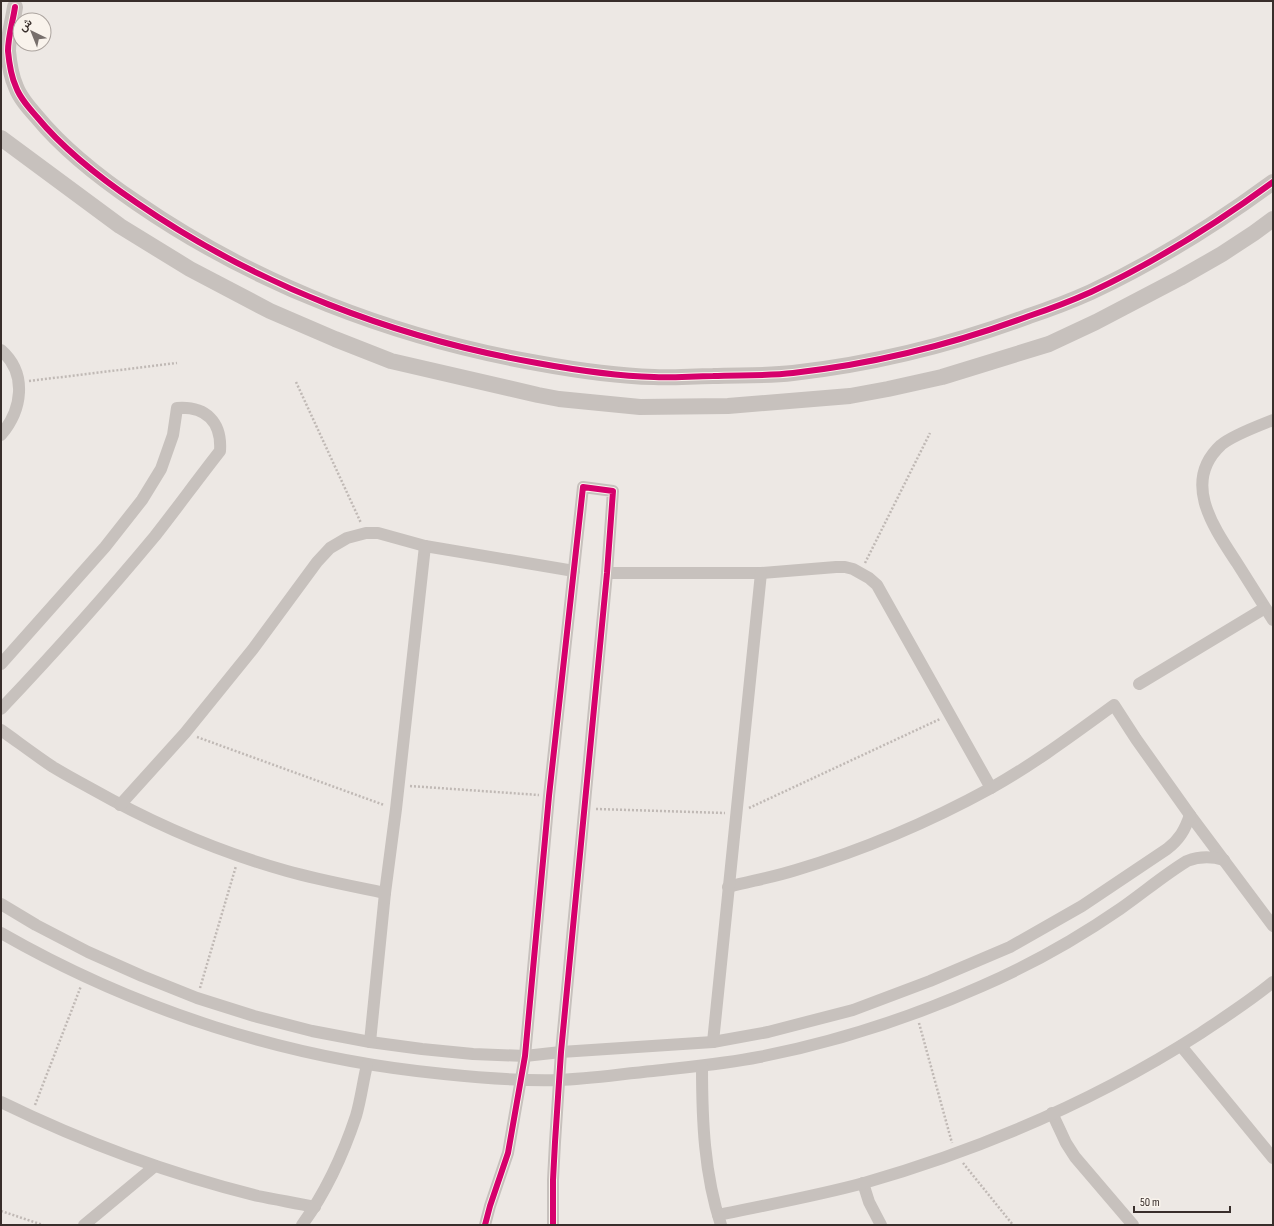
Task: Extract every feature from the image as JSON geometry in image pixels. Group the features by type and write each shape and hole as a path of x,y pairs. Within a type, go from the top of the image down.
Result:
{"street":[{"path":"1,18 19,4"},
{"path":"19,4 8,48 10,68 8,88 30,109 48,131 105,181 155,215 224,257 278,283 322,302 388,327 448,345 506,358 565,368 654,378 790,373 878,359 961,339 996,328 1088,294 1133,271 1210,226 1273,182"},
{"path":"1,138 120,226 190,269 270,311 335,339 391,361 559,400 640,407 728,406 850,396 942,377 1049,344 1096,322 1222,254 1273,219"},
{"path":"1,350 6,354 14,367 18,382 19,395 17,408 12,421 1,435"},
{"path":"1,664 106,547 142,500 161,469 173,435 178,408 188,407 206,414 214,422 220,436 220,451 155,535 92,610 1,709"},
{"path":"1273,420 1236,436 1221,445 1212,456 1206,467 1202,485 1204,503 1212,524 1273,620"},
{"path":"485,1225 508,1153 525,1056 549,796 583,487 613,491 607,573 561,1052 553,1180 554,1225"},
{"path":"120,805 185,733 253,649 322,557 330,548 347,538 366,533 378,533 425,546 574,571"},
{"path":"370,1042 385,893 399,785 425,546"},
{"path":"607,573 761,573 836,567 849,568 861,572 877,585 991,788"},
{"path":"713,1042 761,573"},
{"path":"1139,684 1265,608"},
{"path":"728,887 796,870 862,848 925,821 991,788 1052,750 1114,705 1136,739 1190,815 1273,926"},
{"path":"1,730 54,767 120,805 192,838 239,856 287,871 385,893"},
{"path":"1,904 36,925 88,952 142,976 197,998 254,1016 312,1031 370,1042 429,1050 525,1056 561,1052 713,1042 768,1032 853,1010 930,981 1010,947 1082,906 1175,843 1187,825 1190,815"},
{"path":"1,933 84,977 139,1000 251,1039 367,1065 418,1072 470,1077 559,1080 702,1066 757,1058 810,1046 864,1031 916,1014 985,985 1053,951 1118,911 1179,866 1196,857 1206,856 1224,860"},
{"path":"1145,864 1158,882"},
{"path":"702,1066 702,1106 705,1144 709,1180 719,1220 791,1200 863,1183 911,1168 1003,1134 1052,1113 1094,1094 1181,1046 1222,1019 1273,982"},
{"path":"1181,1046 1273,1158"},
{"path":"302,1225 315,1207 339,1162 356,1114 367,1065"},
{"path":"1,1102 92,1143 155,1166 260,1196 315,1207"},
{"path":"1052,1113 1066,1143 1076,1157 1133,1225"},
{"path":"84,1225 155,1166"},
{"path":"863,1183 869,1202 881,1225"}],"path":[{"path":"18,382 177,363"},
{"path":"296,382 366,533"},
{"path":"861,572 930,433"},
{"path":"584,809 736,814 950,715"},
{"path":"185,733 396,809"},
{"path":"399,785 549,796"},
{"path":"197,998 239,856"},
{"path":"30,1116 84,977"},
{"path":"916,1014 955,1152 1013,1225"},
{"path":"1,1211 43,1225"}],"cycle path":[{"path":"15,7 8,55 14,83 20,95 25,103 71,153 96,174 137,203 230,259 278,283 328,304 379,323 431,339 484,352 580,370 610,374 661,377 783,374 853,364 913,352 1001,326 1053,308 1115,280 1185,242 1230,213 1273,182"},
{"path":"485,1225 508,1153 525,1056 549,796 583,487 613,491 607,573 561,1052 553,1180 553,1225"}]}
